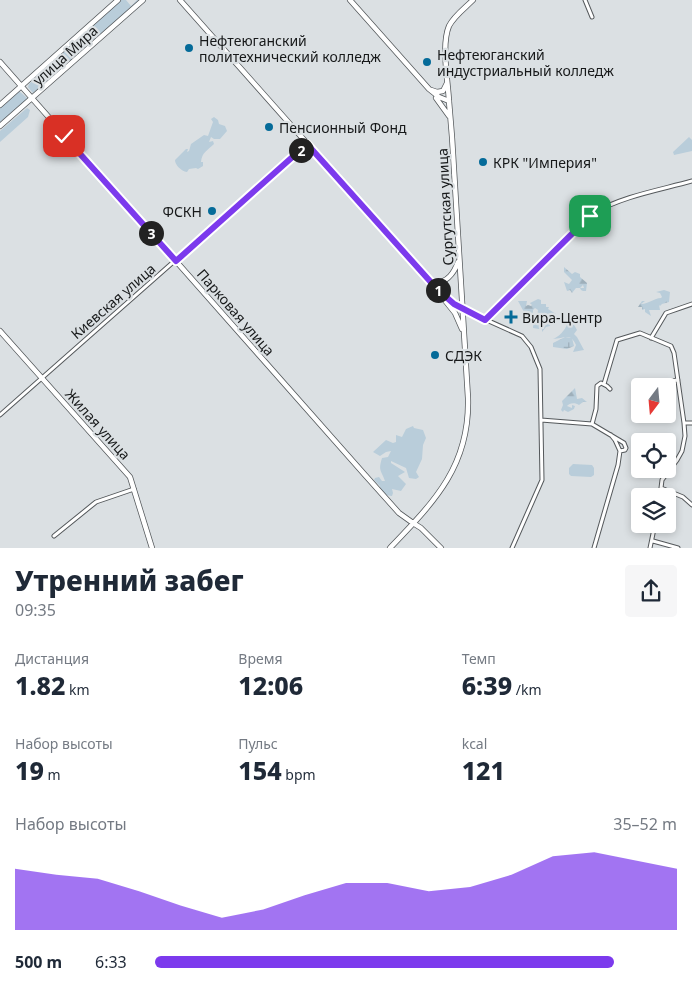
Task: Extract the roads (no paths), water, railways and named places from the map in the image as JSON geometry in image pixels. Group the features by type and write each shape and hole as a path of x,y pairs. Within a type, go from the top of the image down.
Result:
{"main road":[{"name":"улица Мира","path":"0,105 118,0"},
{"name":"улица Мира","path":"0,126 144,0"},
{"path":"180,0 425,277 448,300 462,309"},
{"path":"350,0 429,89 446,110 450,121"},
{"name":"Сургутская улица","path":"390,548 446,484 459,457 465,435 468,406 446,43 448,30 454,18 473,0"},
{"name":"Парковая улица","path":"0,62 376,488 400,513 421,528 441,548"},
{"path":"429,89 437,92 443,91 448,79"},
{"path":"429,89 439,97 449,101"},
{"path":"425,277 435,283 445,280 452,274 459,258"},
{"path":"431,283 452,309 463,334"},
{"name":"Жилая улица","path":"0,331 126,473 134,489 152,548"}],"street":[{"path":"585,0 592,17"},
{"name":"Киевская улица","path":"0,415 307,144"},
{"path":"485,320 594,213 638,196 692,181"},
{"path":"651,338 666,313 692,304"},
{"path":"462,309 518,334 525,339 531,347 538,364 540,374 542,484 512,548"},
{"path":"604,384 617,340 638,333 672,348 685,436 681,454 664,475 661,488"},
{"path":"592,424 596,409 597,386 601,383 610,389"},
{"path":"541,420 592,424 625,445 625,450 620,451"},
{"path":"684,423 692,423"},
{"path":"594,548 618,465 620,451 615,440 610,435"},
{"path":"54,536 96,502 134,489"},
{"path":"676,494 684,497 692,505"},
{"path":"650,548 654,533"},
{"path":"653,541 678,548"}],"place":[{"name":"Нефтеюганский политехнический колледж","path":"189,48"},
{"name":"Нефтеюганский индустриальный колледж","path":"427,62"},
{"name":"Пенсионный Фонд","path":"269,127"},
{"name":"КРК \"Империя\"","path":"483,162"},
{"name":"ФСКН","path":"212,211"},
{"name":"Вира-Центр","path":"511,317"},
{"name":"СДЭК","path":"435,355"}]}
